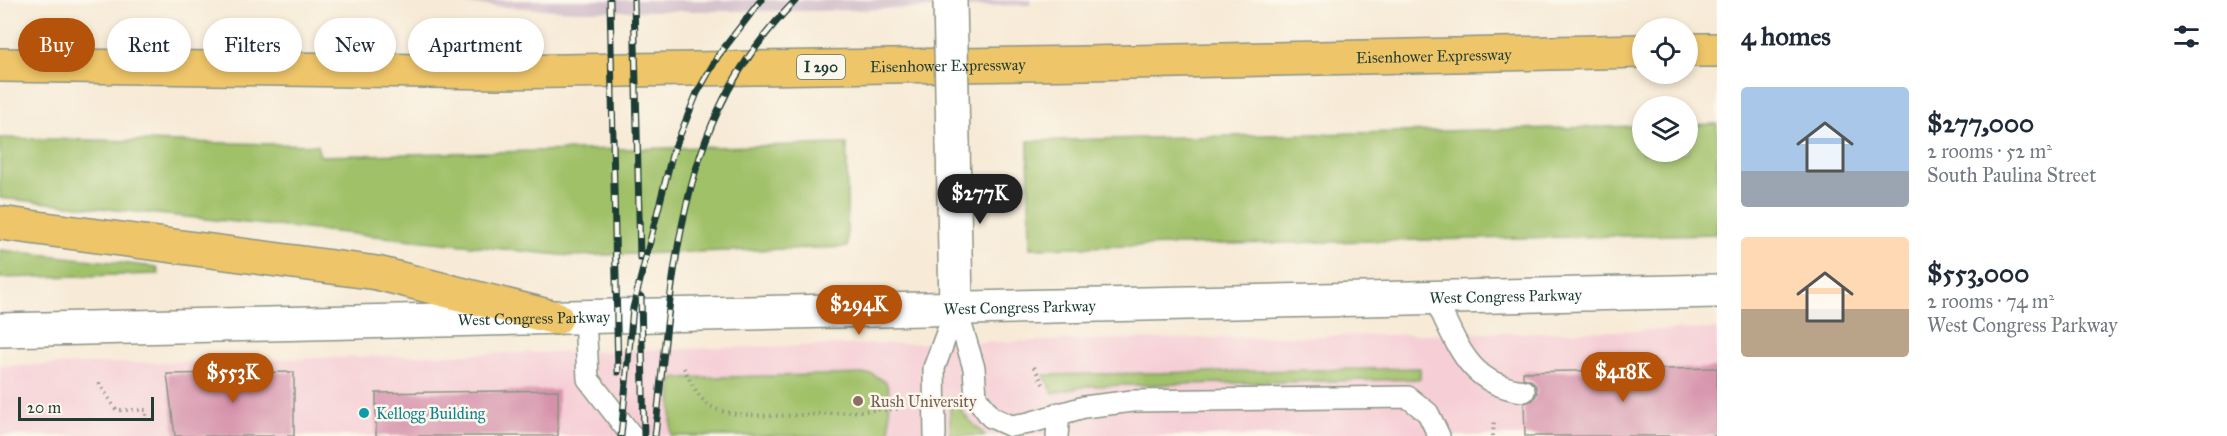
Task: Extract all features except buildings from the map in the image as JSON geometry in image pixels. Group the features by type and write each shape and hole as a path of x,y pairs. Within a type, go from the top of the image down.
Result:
{"highway":[{"path":"1698,50 1717,50"},
{"name":"Eisenhower Expressway","path":"0,65 499,72 1632,51"},
{"path":"0,223 377,273 571,317"}],"street":[{"path":"950,0 956,308"},
{"name":"West Congress Parkway","path":"0,330 1717,291"}],"lane":[{"path":"1434,297 1465,356 1480,375 1503,388 1524,391"},
{"path":"956,308 974,368 976,397 991,417 1011,426 1084,407 1133,401 1408,398 1428,414 1438,436"},
{"path":"935,436 934,368 956,308"},
{"path":"571,317 588,379 632,436"},
{"path":"1057,436 1059,414"}],"path":[{"path":"684,368 697,391 710,406 737,414 776,416 903,409"},
{"path":"99,383 116,410 146,410 146,417"}],"shaded area":[{"path":"391,0 1031,0 1030,5 817,11 574,11"},
{"name":"Rush University","path":"1717,329 1717,436 0,436 0,366 875,344"}],"green space":[{"path":"1717,124 1717,234 1030,248 1028,141 1632,126 1632,162 1698,162 1698,125"},
{"path":"0,138 317,145 320,156 847,144 847,247 571,256 0,198"},
{"path":"0,250 157,267 159,274 0,278"},
{"path":"1420,368 1420,379 1087,386 1053,393 1044,375"},
{"path":"872,374 886,382 889,391 890,436 671,436 672,378"},
{"path":"953,398 966,417 986,436 950,436 950,401"}],"railway":[{"path":"610,0 618,372"},
{"path":"634,0 640,258"},
{"path":"621,436 633,308 672,155 697,93 718,56 761,0"},
{"path":"655,436 674,270 681,228 703,148 725,96 743,66 773,25 796,0"},
{"path":"641,297 644,436"}],"place":[{"name":"Rush University","path":"858,401"},
{"name":"Kellogg Building","path":"364,413"}]}
